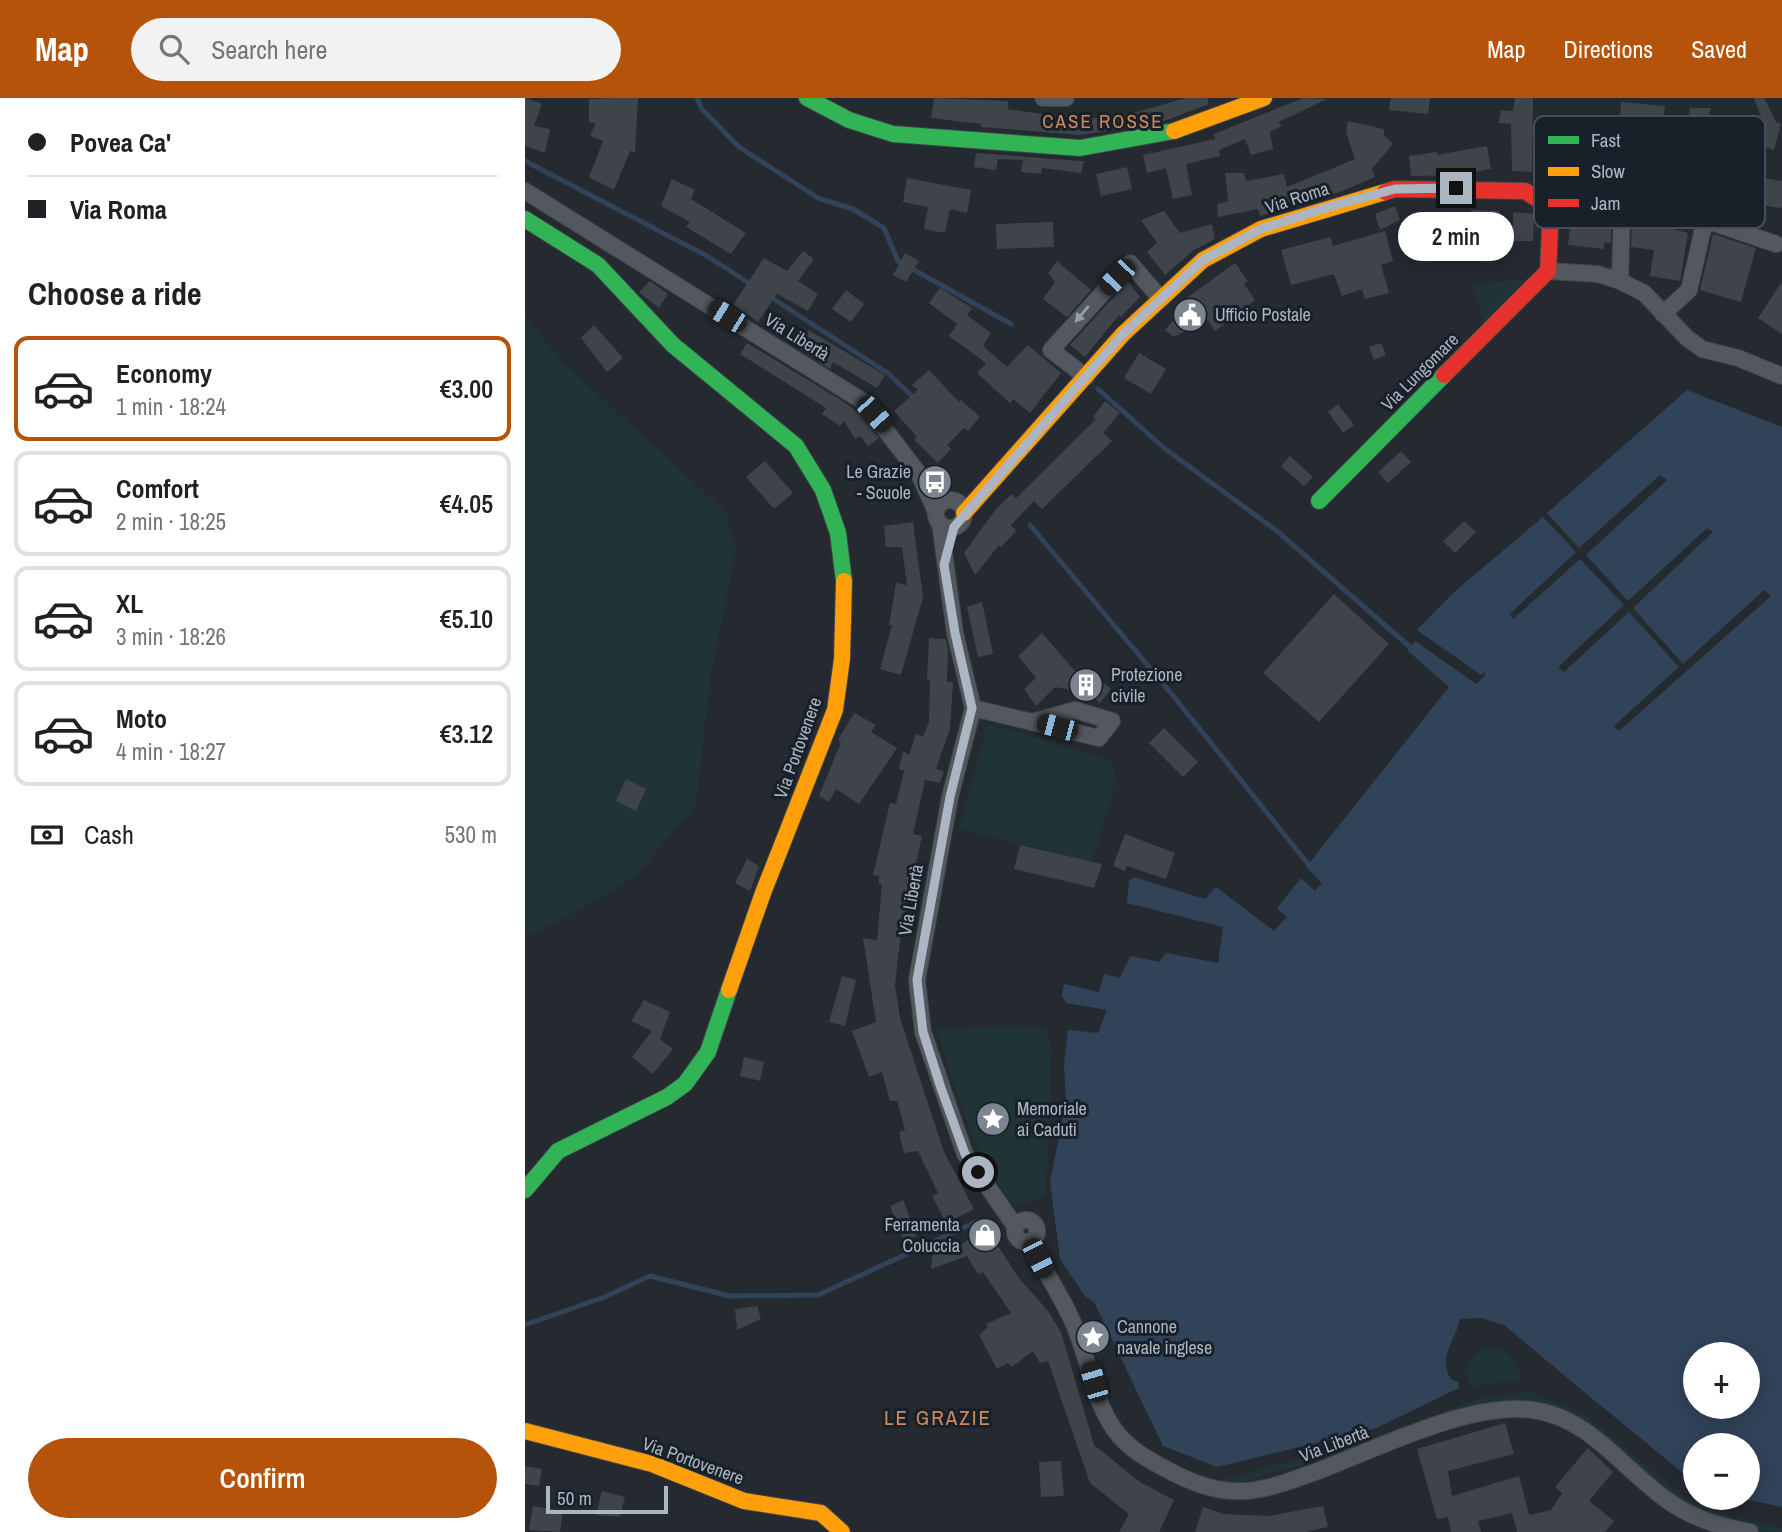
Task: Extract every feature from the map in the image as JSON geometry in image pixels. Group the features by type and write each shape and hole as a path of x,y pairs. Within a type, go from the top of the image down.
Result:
{"main road":[{"path":"807,98 849,120 893,134 1080,148 1161,136 1264,98"},
{"name":"Via Roma","path":"956,505 977,500 1123,334 1203,260 1261,229 1395,189 1525,191 1534,196"},
{"name":"Via Portovenere","path":"525,219 598,265 673,345 796,446 823,490 838,533 844,577 842,659 835,710 750,930 708,1052 685,1084 667,1097 558,1151 525,1190"},
{"path":"1548,271 1549,228"},
{"name":"Via Lungomare","path":"1319,501 1548,271"},
{"name":"Via Portovenere","path":"525,1431 652,1464 744,1501 821,1513 842,1532"}],"street":[{"path":"1043,98 1066,98"},
{"name":"Via Libertà","path":"525,191 864,402 919,474 943,521 944,565 955,633 972,708 950,797 917,980 923,1032 965,1154 1015,1226 1018,1239 1029,1241 1070,1316 1112,1427 1124,1443 1140,1455 1185,1479 1216,1489 1237,1491 1284,1484 1450,1421 1499,1407 1536,1410 1566,1420 1587,1433 1651,1488 1684,1511 1726,1527 1750,1532"},
{"path":"1620,281 1622,228"},
{"path":"1663,314 1689,290 1703,228"},
{"name":"Via Roma","path":"1729,228 1776,244"},
{"path":"1086,377 1051,350 1130,263 1161,299"},
{"path":"1548,271 1598,274 1620,281 1644,293 1687,338 1702,348 1738,358 1782,376"},
{"name":"Via Libertà","path":"919,474 956,505"},
{"path":"940,504 956,505 961,522 943,521 940,504"},
{"path":"972,708 1036,721"}],"shaded area":[{"path":"1528,279 1484,323 1471,285"},
{"path":"525,315 562,362 726,512 736,551 711,673 696,804 636,876 583,908 528,936 525,935"},
{"path":"987,724 1105,758 1112,763 1114,772 1111,798 1092,862 960,829"},
{"path":"1013,1026 1046,1028 1051,1049 1046,1196 1014,1206 987,1165 967,1121 937,1029"},
{"path":"1485,1348 1499,1349 1510,1356 1517,1366 1521,1380 1469,1387 1469,1364 1475,1355"},
{"path":"1530,1392 1585,1415 1683,1496 1683,1504 1652,1488 1536,1407 1372,1445 1234,1484 1202,1482 1204,1476 1217,1481 1370,1439 1479,1399"},
{"path":"1695,1510 1713,1510 1782,1529 1782,1532 1749,1529"}],"water":[{"path":"1687,390 1782,427 1782,1507 1760,1502 1760,1433 1683,1433 1683,1474 1504,1325 1481,1318 1460,1319 1449,1349 1447,1371 1451,1379 1458,1382 1459,1388 1374,1429 1217,1467 1163,1446 1094,1302 1085,1296 1060,1259 1050,1182 1066,1101 1064,1064 1068,1030 1098,1033 1107,1010 1066,1003 1062,996 1064,984 1099,992 1104,974 1120,978 1130,956 1159,962 1166,953 1218,963 1223,927 1127,903 1129,880 1134,877 1205,899 1216,887 1274,931 1287,917 1277,908 1301,878 1315,891 1322,883 1306,867 1449,687 1407,650 1415,641 1476,684 1485,676 1484,672 1481,675 1417,630 1453,593 1543,517 1576,552 1510,614 1513,619 1580,559 1624,605 1558,667 1564,672 1629,612 1679,667 1614,726 1619,731 1771,596 1764,590 1683,664 1633,608 1713,532 1707,528 1628,601 1586,555 1667,480 1660,475 1579,548 1547,513"}],"pier":[{"path":"1604,1408 1683,1473 1683,1477 1651,1454 1601,1410"}],"building":[{"path":"525,98 542,104 534,126 550,129 545,153 525,146"},
{"path":"638,98 635,152 630,151 614,190 589,177 603,141 590,136 596,123 589,122 589,99"},
{"path":"934,98 1008,101 1008,109 1082,120 1137,112 1186,98 1207,98 1209,104 1159,123 1080,135 981,127 981,124 931,118"},
{"path":"1303,98 1327,99 1279,122 1281,126 1270,132 1273,149 1251,155 1245,139 1219,150 1220,156 1186,164 1192,195 1173,199 1166,168 1147,173 1143,155 1215,139 1214,134"},
{"path":"1391,98 1430,98 1428,114 1389,110"},
{"path":"1515,98 1533,98 1532,172 1512,171 1511,124 1499,123 1501,110 1513,111"},
{"path":"1754,98 1764,98 1776,122 1781,124 1774,150 1765,147 1765,116 1761,116"},
{"path":"1621,102 1665,106 1664,116 1620,116"},
{"path":"1690,108 1711,108 1709,116 1689,116"},
{"path":"1348,121 1384,129 1384,135 1393,144 1372,169 1375,177 1340,192 1260,216 1258,209 1218,217 1217,204 1228,201 1225,173 1244,173 1246,181 1284,174 1287,187 1355,159 1346,132"},
{"path":"1487,146 1491,169 1459,175 1411,176 1409,156 1437,152 1437,155"},
{"path":"976,153 1084,161 1081,173 1042,168 1041,174 1021,172 1023,160 998,159 996,170 974,167"},
{"path":"1127,167 1132,189 1101,196 1096,174"},
{"path":"907,178 971,190 967,213 950,209 945,233 924,229 928,207 903,202"},
{"path":"1765,178 1782,181 1782,208 1765,206"},
{"path":"672,179 695,190 691,199 746,233 731,254 686,227 690,222 661,206"},
{"path":"1395,206 1400,220 1380,230 1375,214"},
{"path":"1471,210 1499,211 1504,240 1491,240 1488,261 1466,259"},
{"path":"1164,211 1180,233 1212,224 1215,239 1194,250 1165,275 1147,252 1157,243 1141,220"},
{"path":"1513,212 1534,214 1533,241 1513,241"},
{"path":"1053,222 1054,247 997,249 996,224"},
{"path":"1570,228 1611,228 1611,243 1604,242 1604,249 1568,245"},
{"path":"1632,228 1669,228 1688,233 1680,281 1650,276 1654,250 1631,247"},
{"path":"1385,231 1393,261 1381,265 1389,293 1365,299 1362,289 1342,296 1334,274 1291,285 1281,250 1330,237 1333,246"},
{"path":"1713,234 1756,248 1741,302 1700,290"},
{"path":"803,251 814,259 798,281 818,294 808,311 777,294 758,322 733,305 764,258 787,271"},
{"path":"905,253 919,261 906,282 893,275"},
{"path":"1057,261 1091,290 1067,317 1043,299 1055,282 1048,273"},
{"path":"1235,263 1248,281 1244,284 1255,300 1215,331 1207,319 1174,337 1165,330 1177,316 1173,312 1188,297"},
{"path":"650,281 668,294 659,308 639,292"},
{"path":"1128,281 1140,297 1121,317 1119,315 1085,357 1070,345"},
{"path":"1782,282 1782,334 1758,318"},
{"path":"940,288 972,308 967,315 991,333 983,346 1007,367 1028,345 1061,373 1030,413 1013,399 1010,403 977,373 986,363 949,336 957,324 929,303"},
{"path":"846,290 864,304 851,322 832,309"},
{"path":"594,325 623,358 607,372 581,338"},
{"path":"808,330 885,375 877,388 833,362 830,369 799,349"},
{"path":"747,343 844,402 859,413 879,438 868,446 860,436 855,439 844,421 840,426 822,414 826,408 740,354"},
{"path":"1381,343 1386,355 1374,360 1369,347"},
{"path":"1139,353 1166,369 1151,394 1124,378"},
{"path":"929,370 959,402 961,400 980,417 968,431 964,428 947,445 951,449 938,463 914,440 917,437 894,411 918,390 912,385"},
{"path":"1105,401 1120,413 1103,433 1112,441 1042,509 1034,501 1011,525 1016,531 1001,547 999,545 975,575 964,553 996,509 1011,494 1016,498 1096,419 1093,417"},
{"path":"1338,404 1354,425 1343,433 1328,412"},
{"path":"1401,451 1411,462 1388,483 1378,472"},
{"path":"1290,456 1313,477 1304,486 1281,466"},
{"path":"765,461 793,493 774,509 746,477"},
{"path":"1464,521 1476,532 1455,553 1443,541"},
{"path":"913,522 923,597 901,675 880,669 892,625 889,625 896,583 907,585 902,547 886,547 884,526"},
{"path":"1334,594 1389,644 1319,722 1263,673"},
{"path":"982,602 993,654 978,657 967,607"},
{"path":"1042,633 1082,679 1089,671 1111,689 1100,703 1088,693 1055,687 1036,706 1024,689 1036,678 1018,656"},
{"path":"929,638 946,639 947,682 953,682 950,729 936,769 944,771 940,783 925,780 913,834 922,836 901,932 895,985 900,1018 944,1152 974,1209 946,1223 932,1196 938,1193 918,1151 904,1153 899,1132 905,1130 897,1101 890,1101 882,1072 869,1077 852,1031 876,1022 863,938 877,940 882,884 879,884 879,876 873,875 890,803 896,804 904,771 899,769 903,751 909,755 916,734 923,737 929,722"},
{"path":"854,713 876,725 871,732 897,748 859,804 836,789 829,802 819,796 841,742 838,740"},
{"path":"1164,728 1198,762 1183,777 1149,743"},
{"path":"626,779 646,789 636,811 616,801"},
{"path":"1125,834 1175,853 1166,879 1127,866 1125,871 1113,866"},
{"path":"1020,845 1102,864 1094,888 1014,869"},
{"path":"747,859 759,866 750,891 735,883"},
{"path":"842,976 856,980 845,1026 829,1022"},
{"path":"644,1000 670,1012 660,1039 673,1049 653,1074 632,1057 652,1031 631,1021"},
{"path":"744,1057 764,1062 760,1081 740,1076"},
{"path":"903,1200 917,1236 904,1241 890,1206"},
{"path":"986,1227 1018,1277 1048,1311 1061,1332 1094,1445 1140,1482 1174,1500 1159,1532 1119,1532 1129,1514 1090,1483 1048,1361 1040,1363 1033,1351 1012,1367 1008,1363 997,1369 979,1335 988,1327 986,1324 1011,1313 983,1272 978,1274 967,1256 931,1269 933,1249 964,1243"},
{"path":"757,1306 761,1319 737,1330 735,1309"},
{"path":"1505,1423 1514,1454 1448,1471 1452,1496 1519,1476 1529,1515 1551,1510 1562,1493 1555,1487 1588,1448 1613,1472 1589,1501 1614,1521 1605,1532 1517,1532 1512,1513 1478,1521 1481,1532 1451,1532 1448,1517 1437,1519 1417,1449"},
{"path":"1061,1461 1064,1496 1041,1497 1039,1462"},
{"path":"525,1466 542,1469 539,1486 525,1484"},
{"path":"602,1491 625,1497 620,1517 596,1515"},
{"path":"533,1506 563,1511 560,1532 529,1530"},
{"path":"1323,1506 1328,1527 1306,1532 1195,1532 1203,1507 1224,1514 1268,1516"}],"waterway":[{"path":"697,98 702,109 739,147 818,198 853,209 884,228 898,261 1011,324"},
{"path":"525,161 707,256 752,285"},
{"path":"769,296 889,374 915,399"},
{"path":"1098,389 1164,448 1277,531 1410,647"},
{"path":"1030,525 1170,692 1308,864"},
{"path":"525,1325 602,1298 650,1276 730,1296 818,1295 976,1222"}],"traffic: fast":[{"path":"807,98 849,120 893,134 1080,148 1174,131"},
{"path":"525,219 598,265 673,345 796,446 823,490 838,533 844,581"},
{"path":"1319,501 1444,375"},
{"path":"525,1190 558,1151 667,1097 685,1084 708,1052 729,990"}],"traffic: slow":[{"path":"1174,131 1264,98"},
{"path":"964,513 1123,334 1203,260 1261,229 1385,192"},
{"path":"729,990 763,893 835,710 842,659 844,581"},
{"path":"525,1431 652,1464 744,1501 821,1513 842,1532"}],"traffic: jam":[{"path":"1385,192 1395,189 1525,191 1534,197"},
{"path":"1444,375 1548,271 1550,228"}],"place":[{"name":"Ufficio Postale","path":"1190,315"},
{"name":"Le Grazie - Scuole","path":"935,482"},
{"name":"Protezione civile","path":"1086,685"},
{"name":"Memoriale ai Caduti","path":"993,1119"},
{"name":"Ferramenta Coluccia","path":"985,1235"},
{"name":"Cannone navale inglese","path":"1093,1337"}],"district":[{"name":"CASE ROSSE","path":"1103,121"},
{"name":"LE GRAZIE","path":"938,1418"}],"route":[{"path":"978,1172 965,1154 923,1032 917,980 950,797 972,708 955,633 944,565 954,527 1123,334 1203,260 1261,229 1332,206 1395,189 1456,188"}]}
